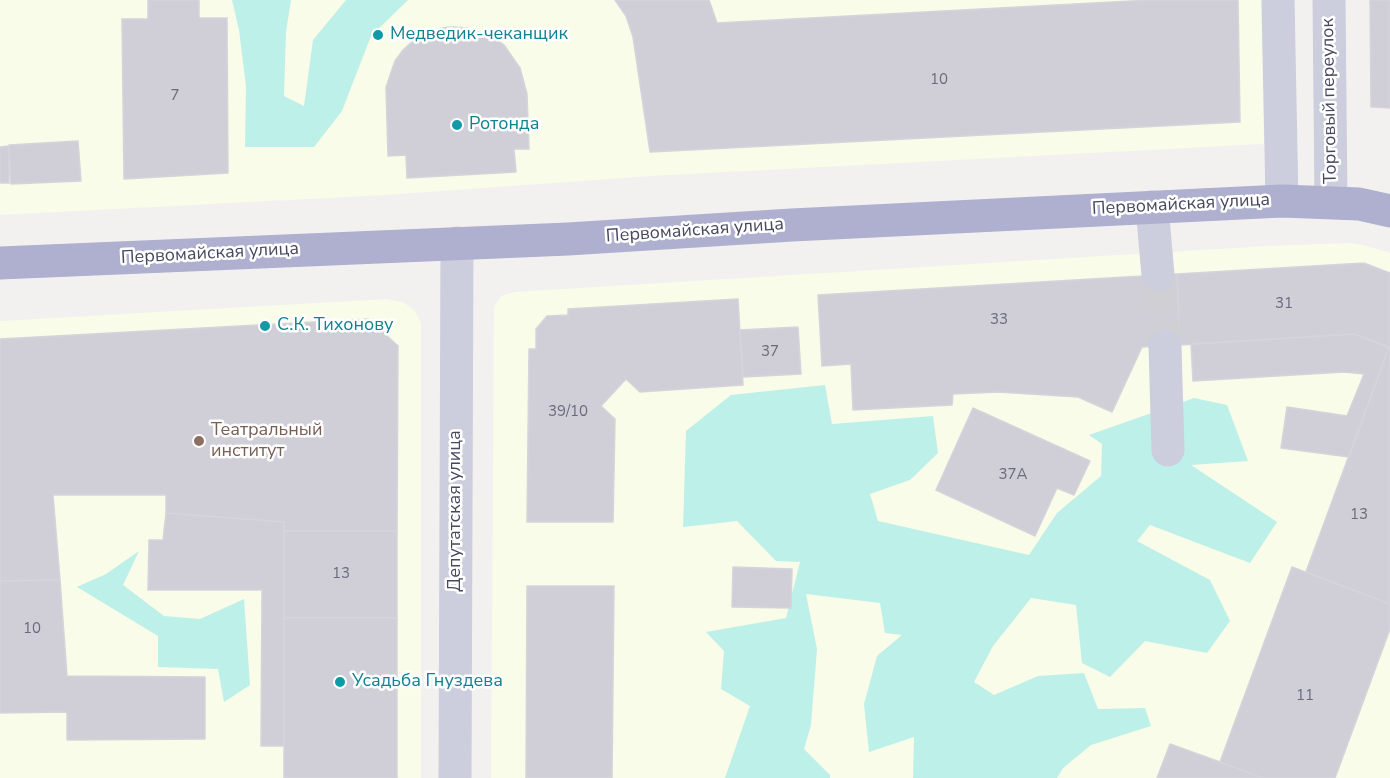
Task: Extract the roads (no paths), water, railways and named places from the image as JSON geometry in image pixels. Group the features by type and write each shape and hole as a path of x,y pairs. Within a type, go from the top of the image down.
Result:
{"main road":[{"name":"Первомайская улица","path":"0,263 457,243 1282,201 1359,204 1390,211"}],"street":[{"path":"1278,0 1282,201"},
{"name":"Торговый переулок","path":"1329,0 1331,202"},
{"path":"1152,207 1158,275"},
{"name":"Депутатская улица","path":"455,778 457,243"},
{"path":"1165,346 1168,450"}],"tunnel":[{"path":"1158,275 1165,346"}],"place":[{"name":"Медведик-чеканщик","path":"378,35"},
{"name":"Ротонда","path":"457,125"},
{"name":"С.К. Тихонову","path":"265,326"},
{"name":"Театральный институт","path":"199,441"},
{"name":"Усадьба Гнуздева","path":"340,682"}]}
